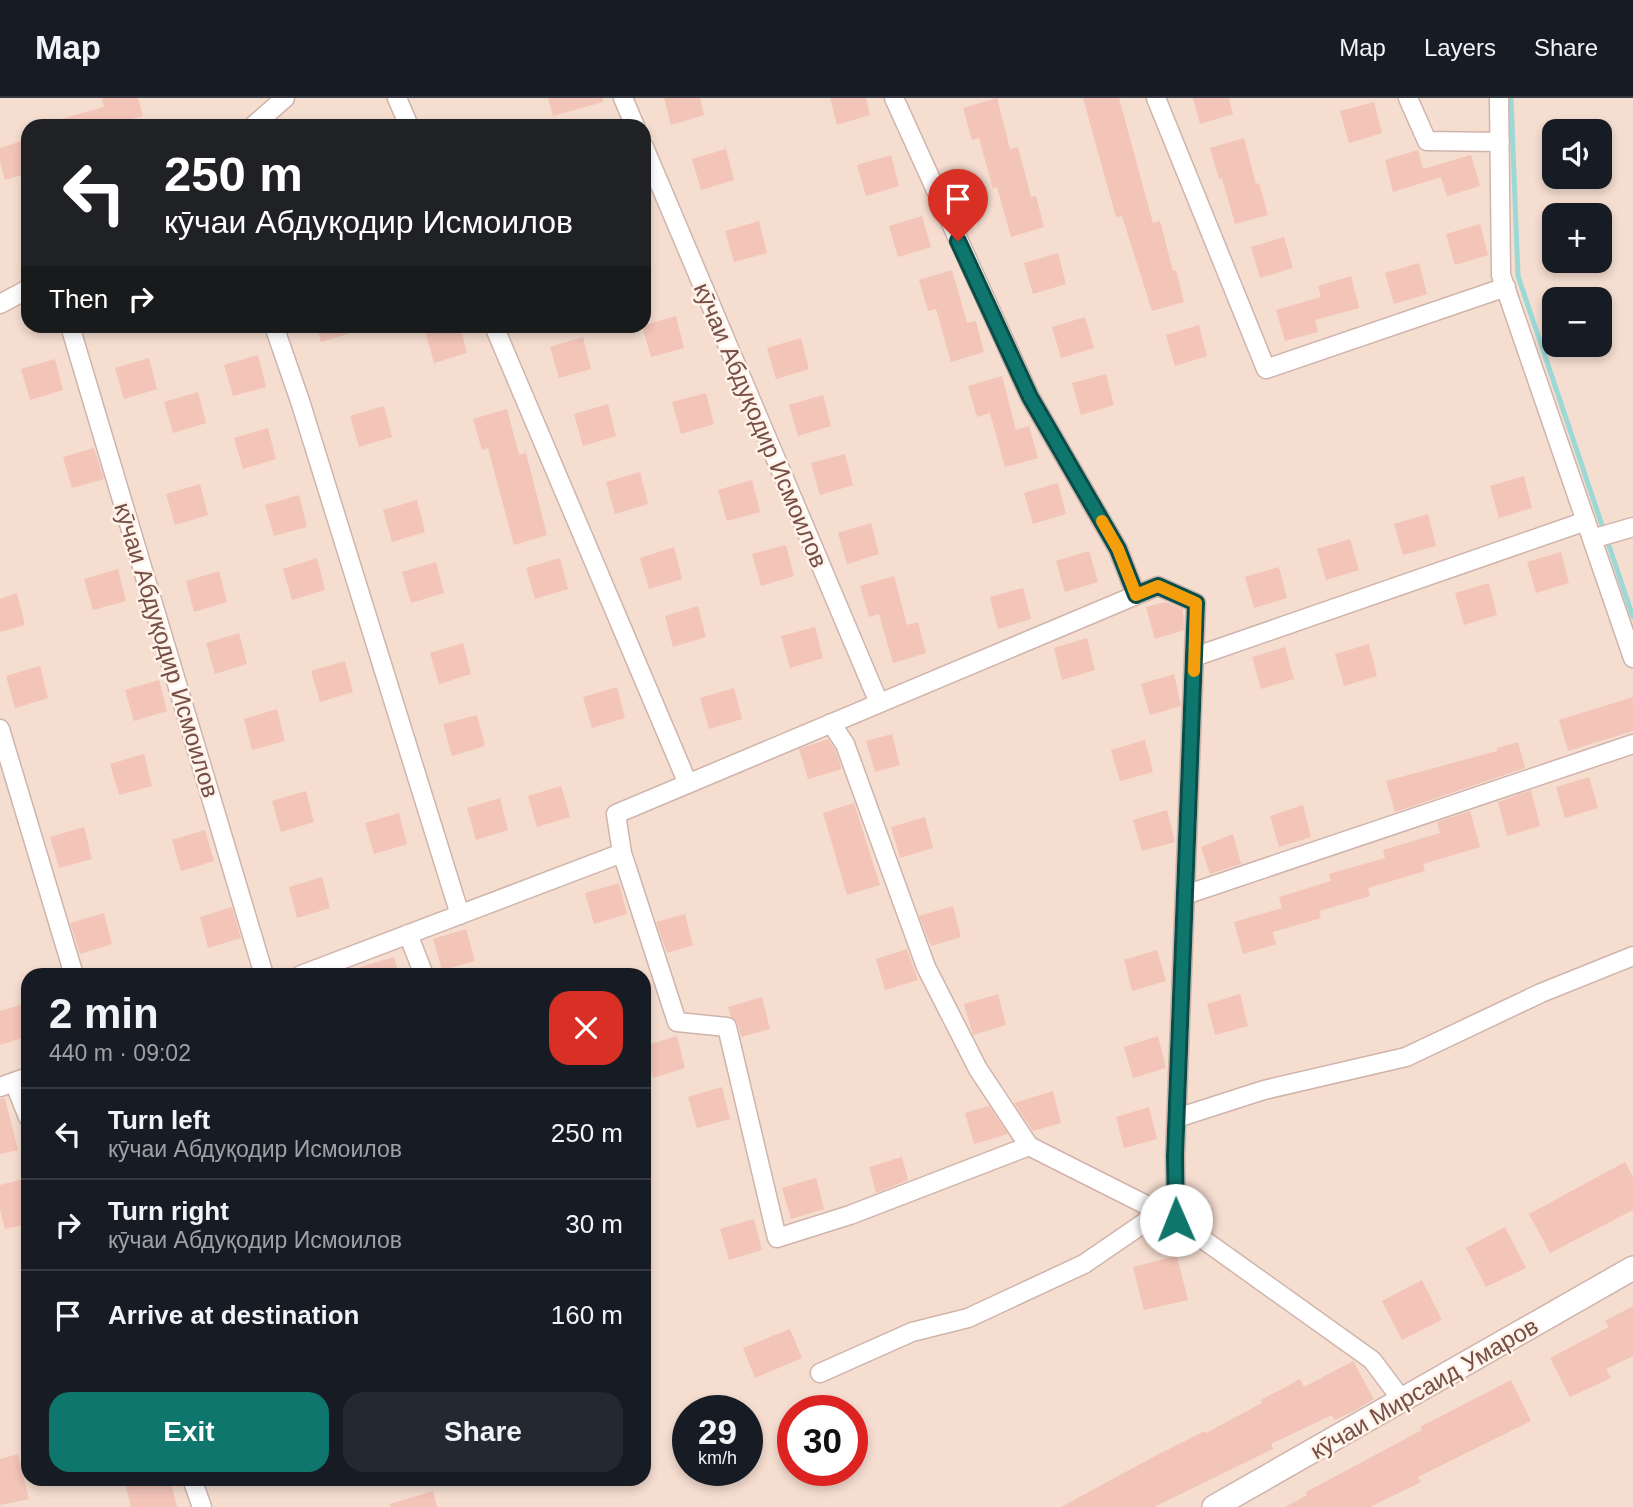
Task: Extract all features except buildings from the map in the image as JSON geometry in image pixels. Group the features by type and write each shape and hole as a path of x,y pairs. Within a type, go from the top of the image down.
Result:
{"street":[{"path":"261,119 285,98"},
{"path":"397,98 406,119"},
{"path":"623,98 632,119"},
{"path":"894,98 1030,397 1118,549 1136,595"},
{"path":"1156,98 1266,369 1506,287"},
{"path":"1408,98 1427,141 1500,142"},
{"path":"1499,98 1501,275 1633,658"},
{"name":"кӯчаи Абдуқодир Исмоилов","path":"651,164 878,704"},
{"path":"0,304 21,293"},
{"name":"кӯчаи Абдуқодир Исмоилов","path":"72,333 262,968"},
{"path":"276,333 460,915"},
{"path":"497,333 688,784"},
{"path":"1194,657 1586,521"},
{"path":"1592,539 1633,527"},
{"path":"1029,1146 850,1215 777,1238 727,1027 677,1022 622,853 616,814 1158,586 1196,603 1177,1118 1176,1220"},
{"path":"831,723 845,744 926,967 978,1069 1029,1146 1176,1220 1372,1360 1402,1400"},
{"path":"0,729 72,968"},
{"path":"1185,895 1633,744"},
{"path":"319,968 622,853"},
{"path":"408,934 421,968"},
{"path":"1177,1118 1264,1090 1406,1056 1541,993 1633,956"},
{"path":"14,1082 21,1100"},
{"path":"820,1373 912,1332 968,1318 1072,1269 1160,1212"},
{"name":"кӯчаи Мирсаид Умаров","path":"1214,1507 1633,1268"},
{"path":"194,1486 202,1507"}],"shaded area":[{"path":"0,98 1633,98 1633,1507 0,1507"}],"waterway":[{"path":"1511,98 1518,276 1633,617"}],"slow traffic":[{"path":"1102,521 1118,549 1136,595 1158,586 1196,603 1194,671"}],"route":[{"path":"958,241 1030,397 1118,549 1136,595 1158,586 1196,603 1175,1156 1176,1220"}]}
